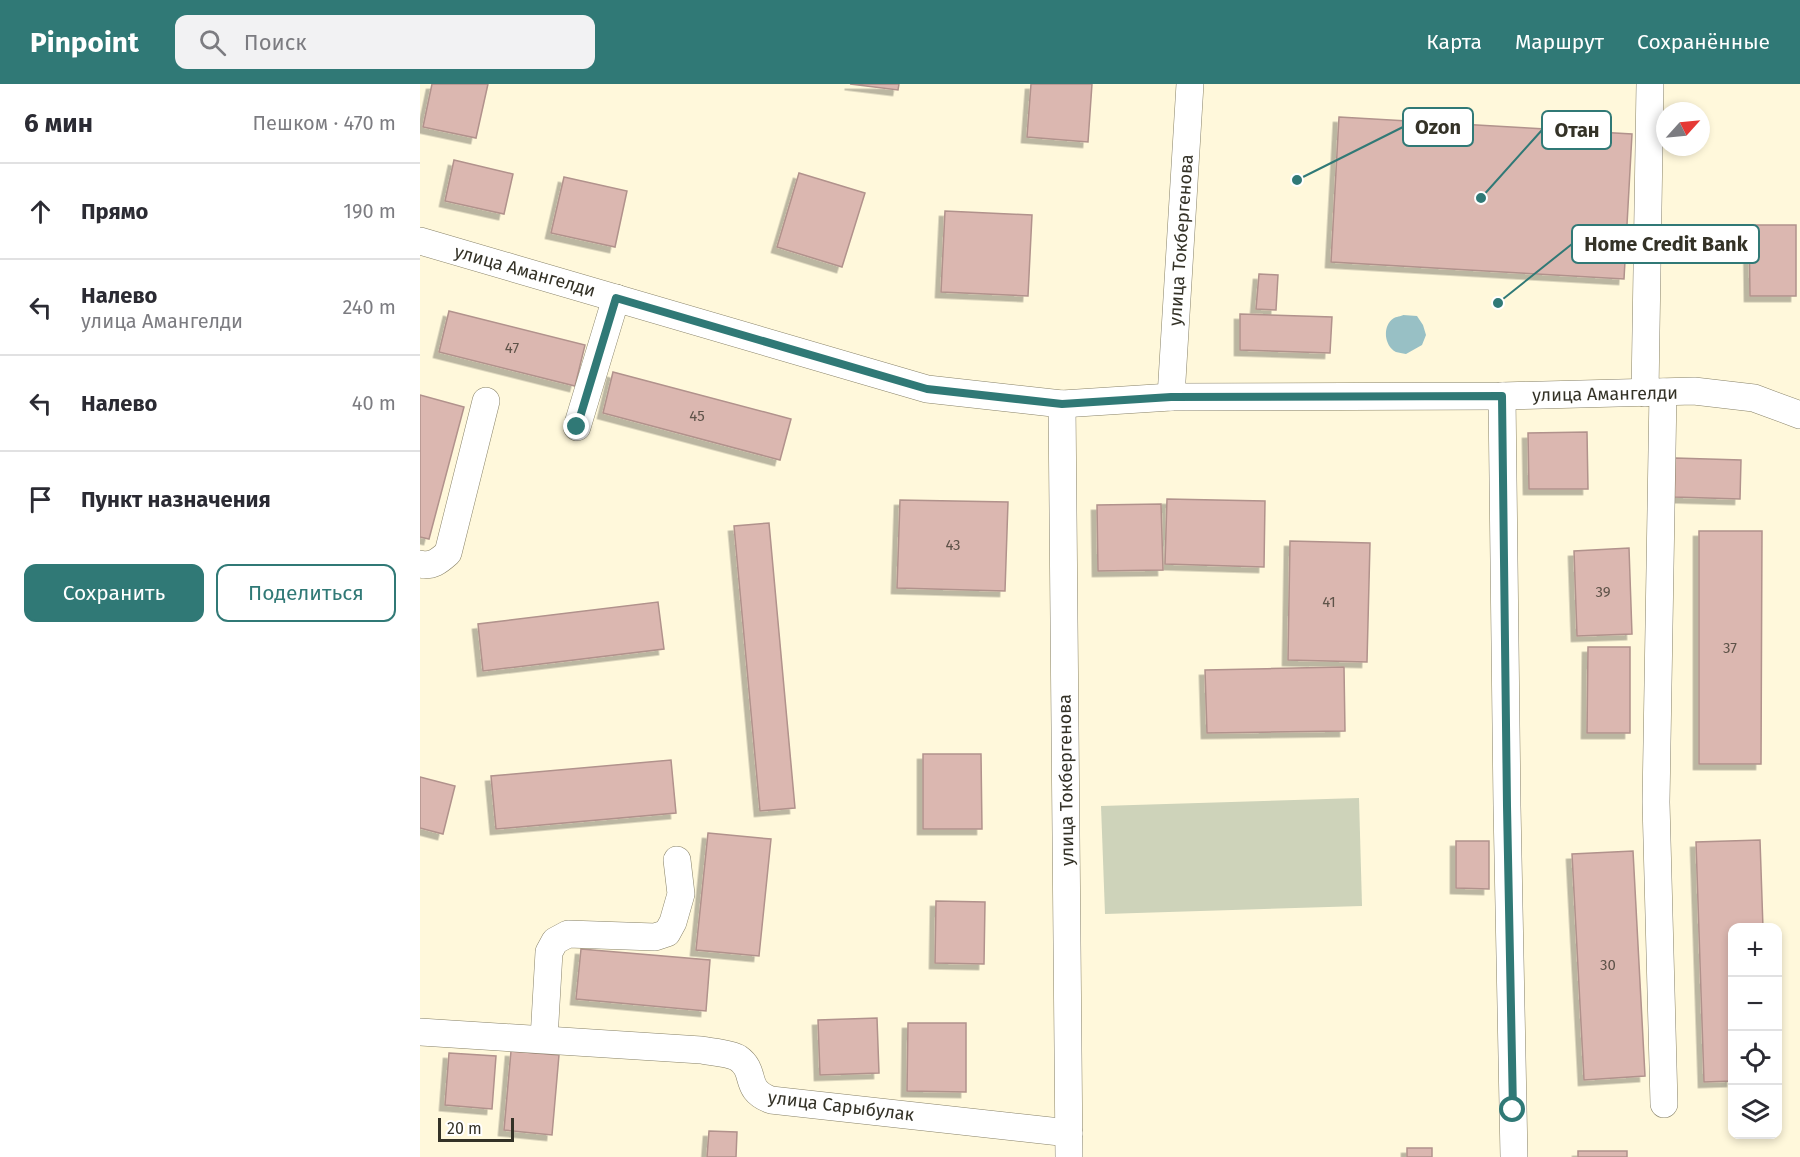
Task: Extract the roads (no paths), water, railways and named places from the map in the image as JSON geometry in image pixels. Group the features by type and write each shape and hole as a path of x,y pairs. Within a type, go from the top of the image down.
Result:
{"street":[{"name":"улица Токбергенова","path":"1171,397 1190,84"},
{"path":"1650,84 1656,802 1664,1104"},
{"name":"улица Амангелди","path":"420,241 927,389 1062,404 1171,397 1502,396 1694,391 1754,398 1800,415"},
{"path":"577,427 616,298"},
{"path":"1502,396 1514,1157"},
{"path":"420,564 424,566 437,564 448,554 486,401"},
{"name":"улица Токбергенова","path":"1062,404 1069,1145"},
{"path":"544,1039 549,952 555,941 568,934 655,937 667,933 673,922 681,894 677,860"},
{"name":"улица Сарыбулак","path":"420,1032 701,1050 737,1057 748,1068 753,1086 759,1096 771,1100 1069,1145"}],"water":[{"path":"1403,315 1417,316 1426,335 1422,345 1406,354 1392,349 1386,335 1390,321"}],"place":[{"name":"Ozon","path":"1297,180"},
{"name":"Отан","path":"1481,198"},
{"name":"Home Credit Bank","path":"1498,303"}]}
